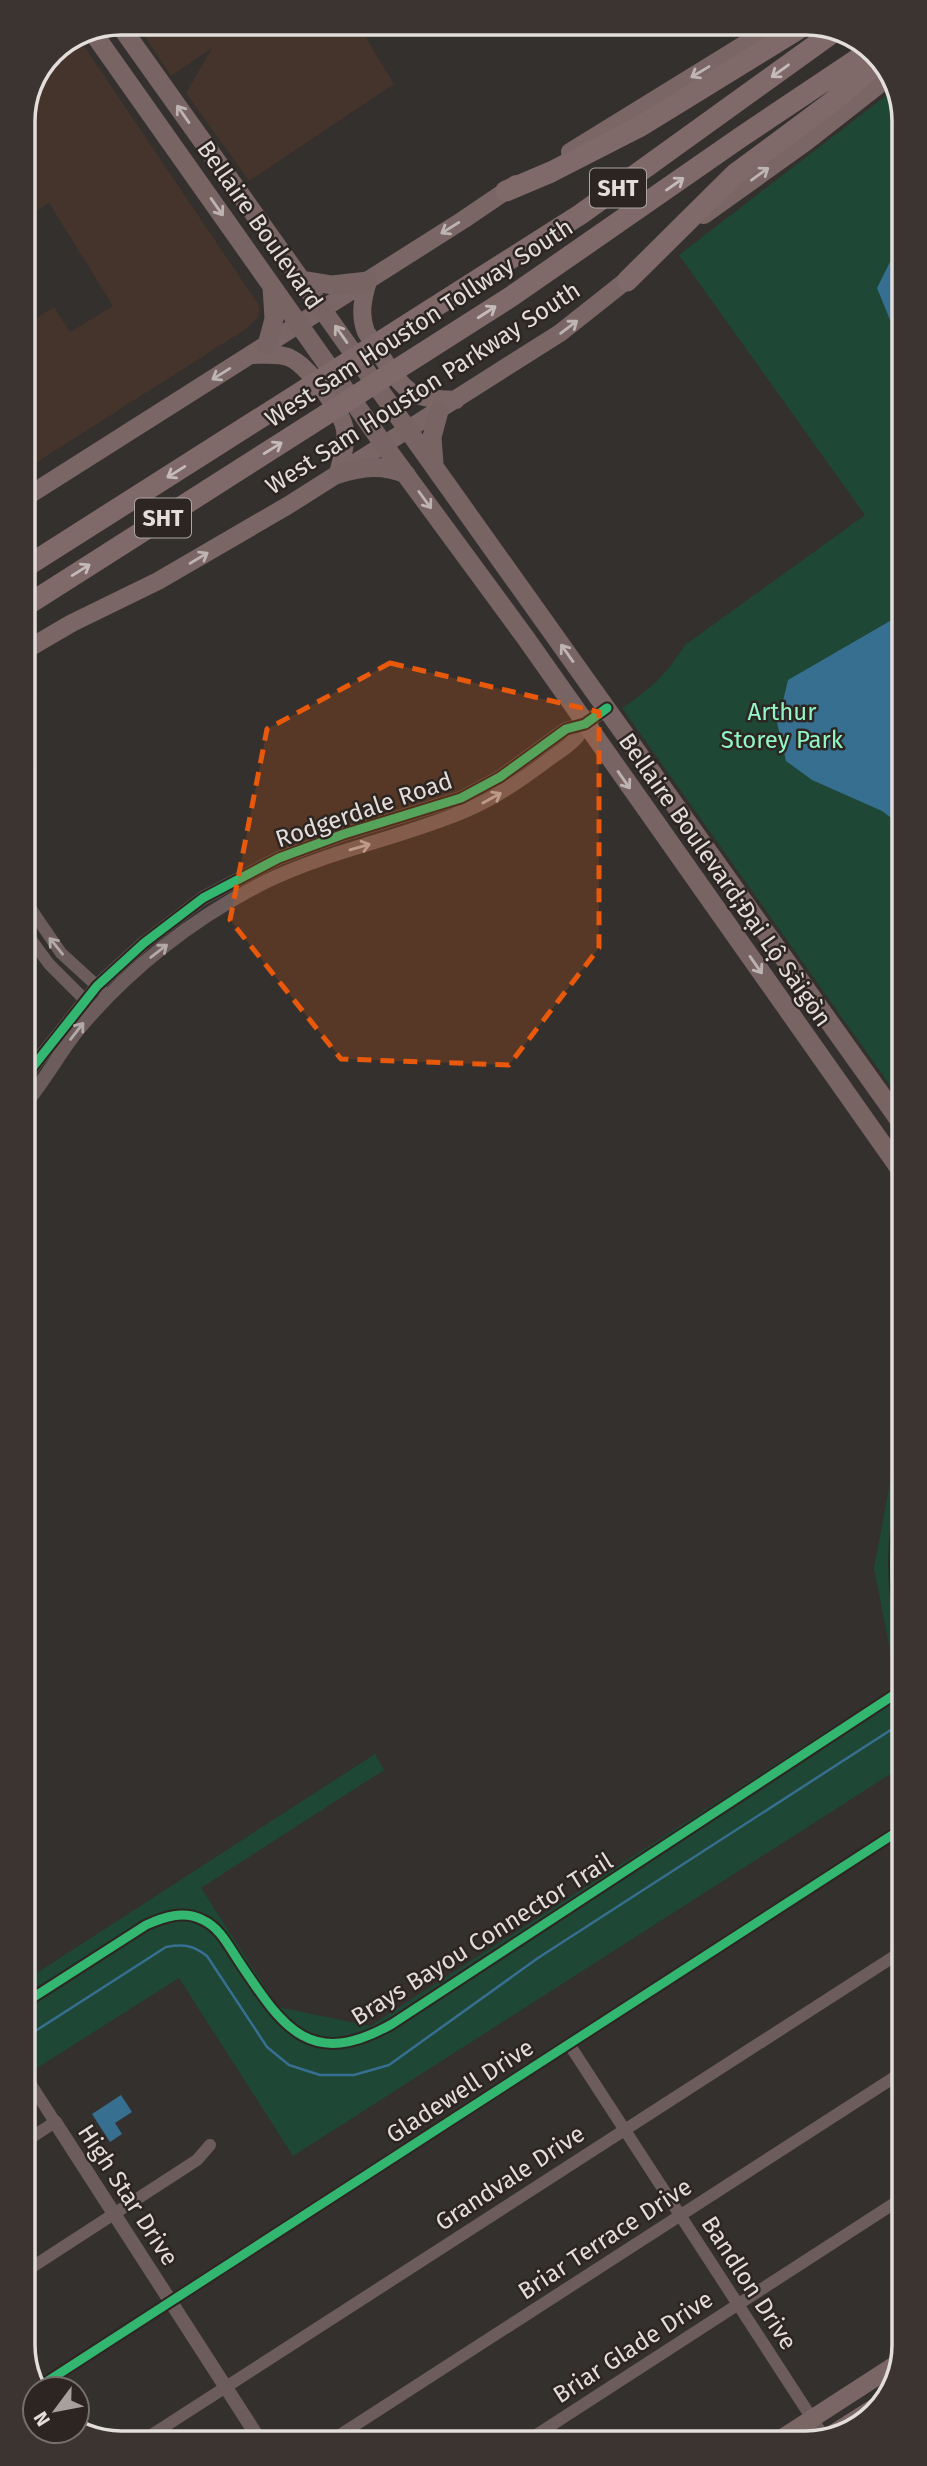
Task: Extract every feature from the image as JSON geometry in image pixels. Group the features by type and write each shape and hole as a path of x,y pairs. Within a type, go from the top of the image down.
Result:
{"highway":[{"path":"506,191 551,172 639,127 788,35"},
{"name":"West Sam Houston Tollway South","path":"35,561 588,209 826,38"},
{"name":"West Sam Houston Tollway South","path":"35,600 523,289 862,56"},
{"path":"627,281 735,174 832,102 873,66"}],"main road":[{"path":"120,35 132,43"},
{"name":"Bellaire Boulevard","path":"127,35 409,430"},
{"path":"35,491 368,281 536,170 579,147 760,35"},
{"name":"Bellaire Boulevard","path":"98,39 384,445"},
{"name":"West Sam Houston Parkway South","path":"35,645 182,568 409,430 560,333 715,207 806,142 882,82"},
{"path":"171,142 183,145 197,156 213,176 229,177"},
{"path":"302,280 332,285 368,281"},
{"path":"368,281 362,305 363,323 366,332 398,379 412,393 426,398 456,400"},
{"path":"259,350 274,319 272,285"},
{"path":"259,350 288,356 303,366 341,419 345,430 338,474 370,466 394,469 406,474"},
{"path":"434,465 432,437 439,411"},
{"name":"Bellaire Boulevard;Đại Lộ Sàigòn","path":"409,430 892,1110"},
{"name":"Bellaire Boulevard;Đại Lộ Sàigòn","path":"384,445 525,637 892,1158"},
{"path":"831,1072 854,1056"},
{"path":"793,2431 888,2370"}],"street":[{"name":"Rodgerdale Road","path":"103,991 231,901 286,873 437,814 500,777 566,729 585,724 607,708"},
{"name":"Rodgerdale Road","path":"35,1066 90,1004 177,916 225,885 279,858 344,834 437,814"},
{"path":"279,858 286,873"},
{"path":"35,915 61,953 103,991"},
{"path":"35,945 49,964 90,1004"},
{"name":"Rodgerdale Road","path":"35,1089 74,1034 90,1004"},
{"name":"Gladewell Drive","path":"57,2375 892,1836"},
{"name":"Grandvale Drive","path":"157,2431 892,1958"},
{"name":"Bandlon Drive","path":"569,2044 820,2430"},
{"name":"Briar Terrace Drive","path":"346,2431 892,2079"},
{"name":"High Star Drive","path":"35,2091 254,2431"},
{"path":"35,2135 55,2122"},
{"path":"35,2265 197,2160 210,2145"},
{"name":"Briar Glade Drive","path":"543,2431 892,2205"}],"highlighted area":[{"path":"390,663 599,712 599,948 509,1065 341,1059 230,920 267,729"}],"shaded area":[{"path":"144,35 364,35 394,84 249,181 186,93 212,48 171,76"},
{"path":"83,44 260,307 258,317 246,329 35,463 35,319 54,307 70,332 113,306 49,203 35,211 35,115 38,99 53,69 64,56"}],"green space":[{"name":"Arthur Storey Park","path":"887,95 892,121 892,1088 622,708 657,681 685,645 865,515 679,255"},
{"path":"892,1472 892,1661 874,1568"},
{"path":"892,1689 892,1773 293,2156 179,1978 35,2069 35,1974 375,1754 384,1770 201,1888 278,2007 370,2026"}],"water":[{"path":"892,258 892,325 877,288"},
{"path":"892,620 892,818 882,811 812,780 786,761 775,714 783,701 788,680"},
{"path":"121,2095 132,2112 115,2123 122,2134 110,2142 92,2114"}],"waterway":[{"path":"35,2031 166,1947 183,1946 207,1956 267,2047 289,2065 320,2075 354,2075 389,2065 538,1958 892,1729"}],"cycle path":[{"path":"35,1064 97,986 144,943 203,898 279,858 344,834 461,798 500,777 566,729 585,724 607,708"},
{"name":"Brays Bayou Connector Trail","path":"35,1996 146,1925 167,1917 188,1915 209,1923 219,1932 269,2004 284,2022 300,2034 318,2042 339,2043 363,2037 392,2024 892,1696"},
{"path":"57,2375 892,1835"}]}
